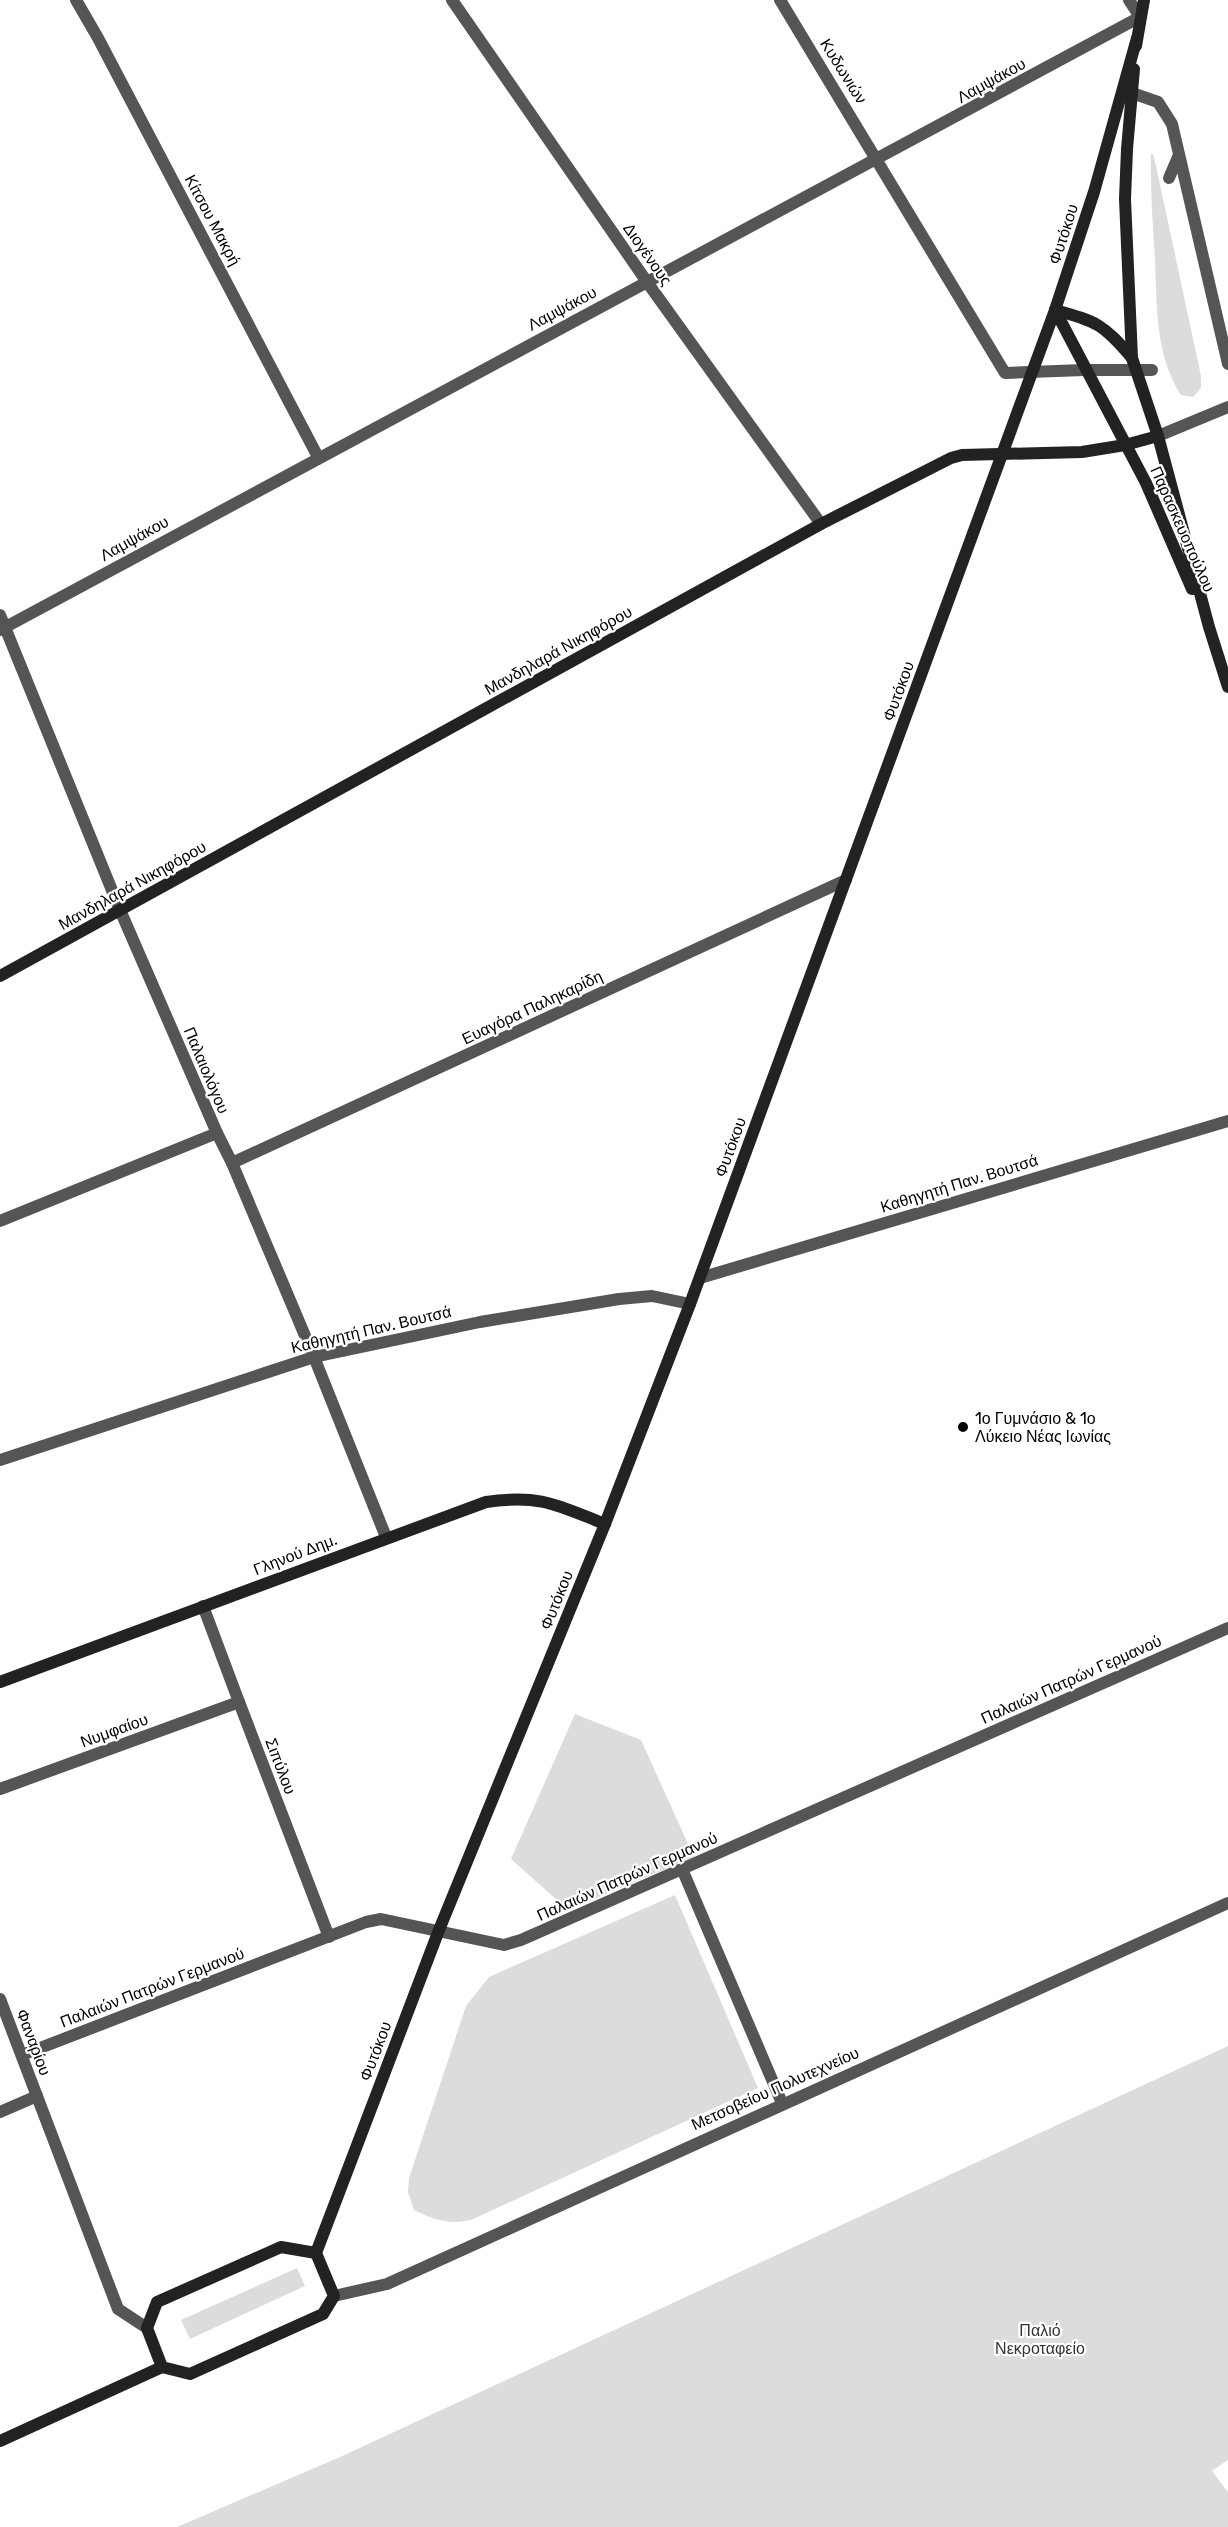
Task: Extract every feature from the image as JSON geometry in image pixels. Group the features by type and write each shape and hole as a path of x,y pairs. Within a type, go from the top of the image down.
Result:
{"street":[{"name":"Κίτσου Μακρή","path":"76,0 318,457"},
{"name":"Διογένους","path":"452,0 646,282 821,524"},
{"name":"Κυδωνιών","path":"780,0 879,160 1005,373 1033,372"},
{"path":"1129,0 1140,17"},
{"name":"Φυτόκου","path":"1144,0 1137,38 1127,149 1125,223 1133,364 1158,436"},
{"name":"Λαμψάκου","path":"2,624 879,160 1140,17"},
{"name":"Φυτόκου","path":"316,2253 439,1930 605,1524 700,1278 1055,310 1094,192 1137,38"},
{"path":"1132,93 1151,98 1164,109 1172,124 1178,158 1228,364"},
{"path":"1169,178 1178,158"},
{"path":"1055,310 1100,325 1110,333 1133,364"},
{"name":"Παρασκευοπούλου","path":"1055,310 1084,370 1146,483 1209,627"},
{"path":"1033,372 1084,370 1133,364 1152,370"},
{"path":"1158,436 1228,406"},
{"name":"Παρασκευοπούλου","path":"1158,436 1209,627 1228,687"},
{"name":"Μανδηλαρά Νικηφόρου","path":"0,976 821,524 951,458 962,455 1063,453 1125,445 1158,436"},
{"name":"Παλαιολόγου","path":"2,624 120,910 232,1163 314,1357 386,1537"},
{"name":"Ευαγόρα Παληκαρίδη","path":"232,1163 846,880"},
{"name":"Καθηγητή Παν. Βουτσά","path":"700,1278 1228,1121"},
{"path":"0,1221 217,1133"},
{"name":"Καθηγητή Παν. Βουτσά","path":"0,1460 314,1357 480,1322 620,1299 652,1296 690,1304"},
{"name":"Γληνού Δημ.","path":"0,1682 386,1537 486,1502 516,1497 545,1500 605,1524"},
{"name":"Σιπύλου","path":"203,1606 329,1937"},
{"name":"Παλαιών Πατρών Γερμανού","path":"22,2055 381,1919 504,1945 521,1940 1228,1628"},
{"name":"Νυμφαίου","path":"0,1789 239,1702"},
{"path":"682,1869 782,2103"},
{"name":"Μετσοβείου Πολυτεχνείου","path":"334,2296 387,2284 782,2103 1228,1903"},
{"name":"Φαναρίου","path":"0,1999 118,2309 147,2328"},
{"path":"0,2112 38,2096"},
{"path":"0,2441 162,2367 190,2374 323,2314 334,2296 316,2253 281,2247 157,2302 147,2328 162,2367"}],"green space":[{"path":"1151,154 1153,154 1156,166 1201,376 1201,388 1193,397 1181,395 1172,380 1159,330 1151,194"},
{"path":"575,1714 641,1740 694,1857 568,1910 511,1859"},
{"path":"675,1895 758,2088 471,2220 442,2221 414,2210 408,2192 409,2178 466,2006 489,1977"},
{"name":"Παλιό Νεκροταφείο","path":"1228,2046 1228,2460 1212,2471 1228,2492 1228,2527 177,2527 340,2457"},
{"path":"297,2268 305,2286 190,2339 181,2320"}],"place":[{"name":"1ο Γυμνάσιο & 1ο Λύκειο Νέας Ιωνίας","path":"963,1427"}]}
